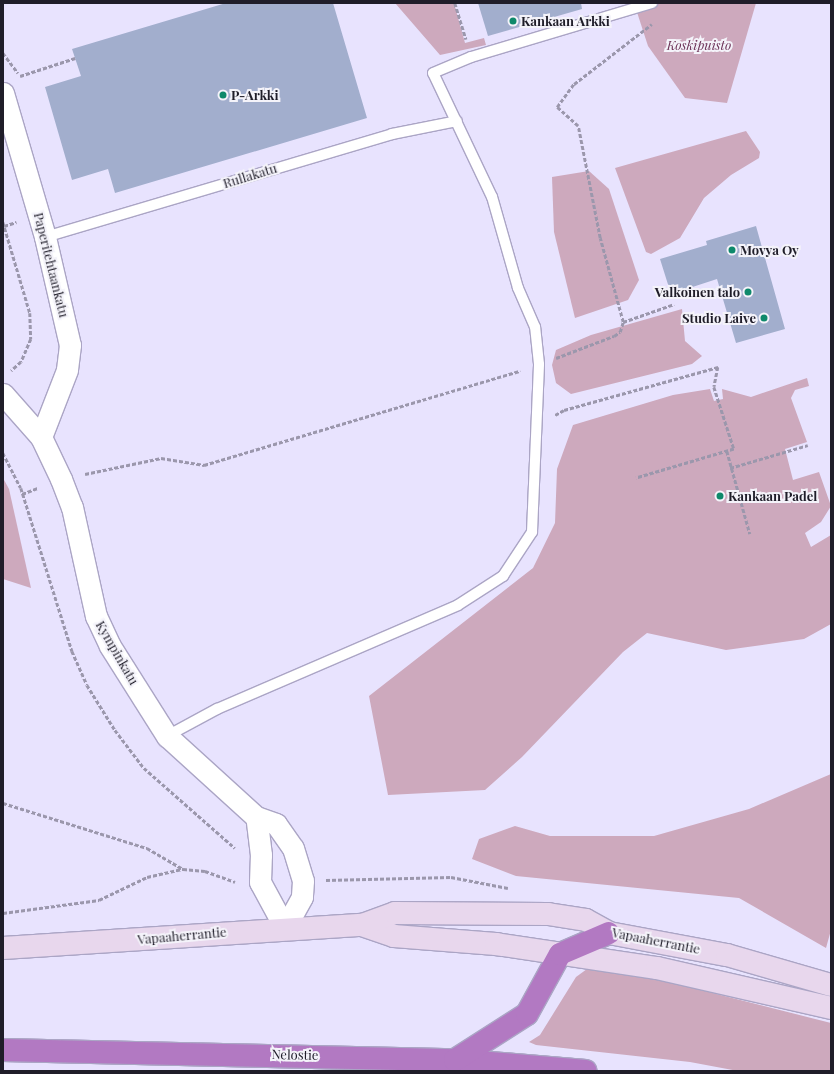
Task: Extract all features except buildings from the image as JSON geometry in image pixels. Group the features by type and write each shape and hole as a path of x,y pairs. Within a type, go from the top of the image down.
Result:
{"highway":[{"path":"455,1060 527,1014 560,954 609,933"},
{"name":"Nelostie","path":"3,1050 455,1060 586,1071"}],"street":[{"name":"Paperitehtaankatu","path":"3,93 45,237 70,345 67,370 41,436"},
{"name":"Kympinkatu","path":"3,394 41,436 72,507 96,616 110,646 167,736 256,817 276,824 293,848 303,880 302,897 285,928"},
{"path":"256,817 261,855 260,882 285,928"},
{"name":"Vapaaherrantie","path":"3,948 285,928 362,925 396,913 541,914 586,920 609,933 727,955 831,985"},
{"name":"Vapaaherrantie","path":"362,925 394,936 496,944 657,968 831,1008"}],"lane":[{"path":"167,736 217,709 458,604 503,576 532,532 539,364 535,327 518,288 492,197 457,120 433,74 471,57 652,3"},
{"name":"Rullakatu","path":"45,237 392,134 457,120"}],"path":[{"path":"455,3 467,43"},
{"path":"22,494 61,479 161,458 204,465 539,364 614,336 620,332 623,322 600,238 578,126 558,107 574,84 648,29 655,19"},
{"path":"3,53 19,74"},
{"path":"3,222 30,313 31,340 21,362"},
{"path":"623,322 674,304"},
{"path":"536,427 564,410 718,368 714,387 734,449 636,478"},
{"path":"730,468 808,445"},
{"path":"727,451 730,468 750,534"},
{"path":"3,803 147,848 183,869"},
{"path":"3,913 99,900 147,877 183,869 217,874 235,882 260,882"}],"green space":[{"path":"395,3 454,3 465,43 484,38 486,45 440,55"},
{"name":"Koskipuisto","path":"634,3 756,3 727,103 685,98 648,46"},
{"path":"746,131 760,152 759,158 731,175 704,198 680,238 651,254 646,252 615,168"},
{"path":"589,171 609,189 639,280 628,300 575,318 554,232 552,177"},
{"path":"682,309 685,341 702,356 692,364 571,394 556,383 552,365 556,350 591,335"},
{"path":"807,378 809,386 795,390 791,398 807,442 785,449 793,480 819,472 831,506 821,522 805,533 811,547 831,535 831,624 804,639 726,650 647,633 623,652 522,757 485,790 388,795 369,696 533,568 555,523 557,469 573,425 673,395 710,389 714,401 723,399 722,389 751,397"},
{"path":"3,478 9,489 31,588 3,579"},
{"path":"831,774 831,930 826,948 739,898 516,876 472,859 479,839 515,826 550,836 654,836 749,809"},
{"path":"587,969 657,979 831,1023 831,1071 738,1071 690,1062 536,1045 529,1042 540,1035 576,977"}],"place":[{"name":"Kankaan Arkki","path":"513,21"},
{"name":"P-Arkki","path":"223,95"},
{"name":"Movya Oy","path":"732,250"},
{"name":"Valkoinen talo","path":"748,292"},
{"name":"Studio Laive","path":"764,318"},
{"name":"Kankaan Padel","path":"720,496"}]}
